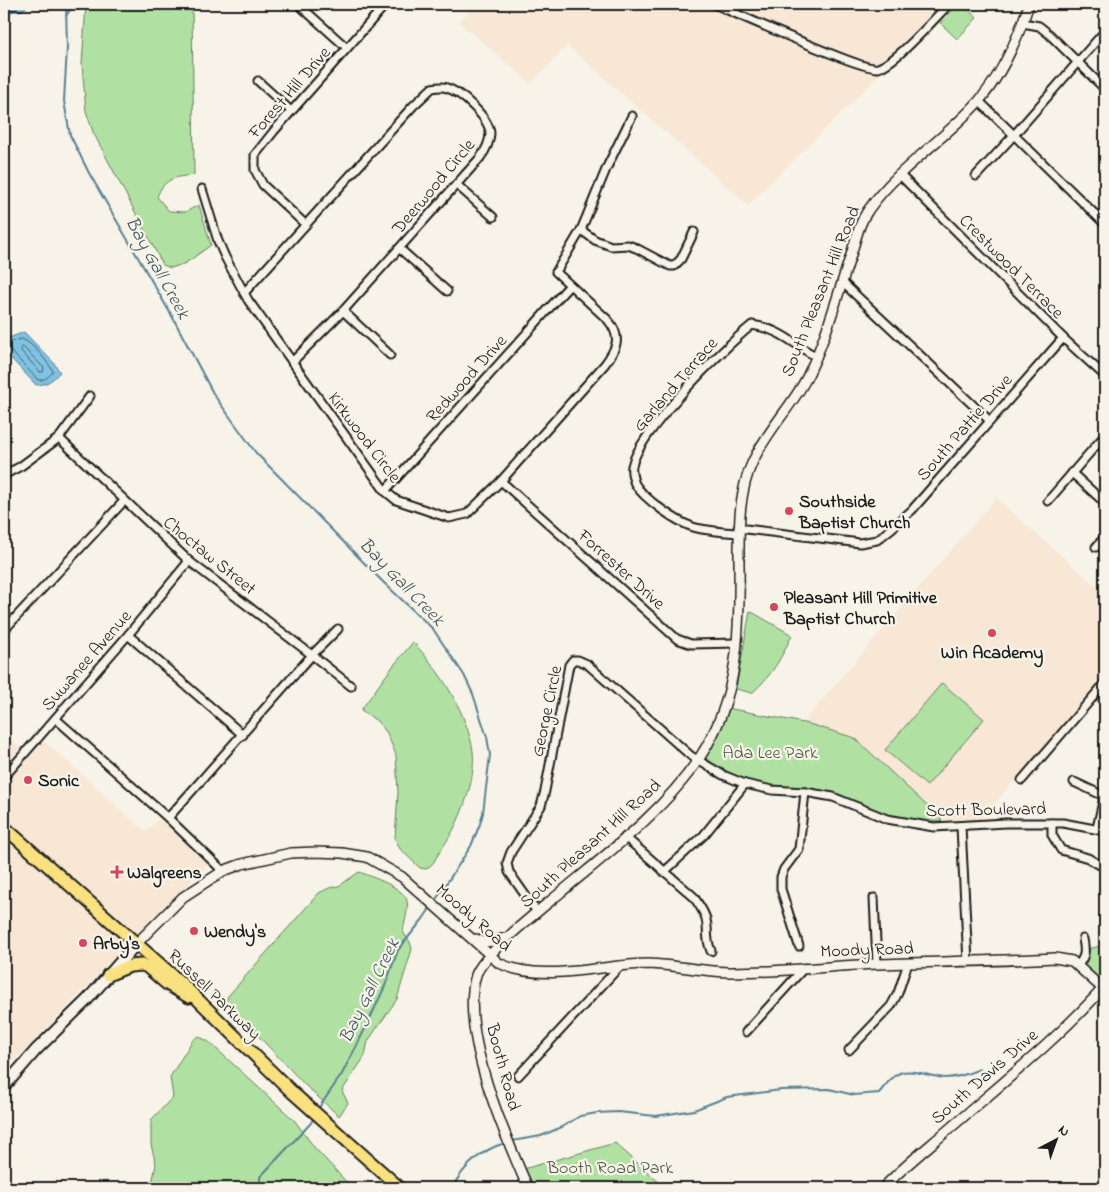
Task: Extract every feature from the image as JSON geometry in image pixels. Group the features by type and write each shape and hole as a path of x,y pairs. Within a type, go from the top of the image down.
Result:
{"main road":[{"name":"Russell Parkway","path":"4,826 181,983 293,1094 400,1188"},
{"name":"Moody Road","path":"4,1087 36,1050 87,1000 136,944"},
{"path":"108,975 130,966 143,965 168,984 207,1008"}],"street":[{"path":"298,4 347,48"},
{"name":"Forest Hill Drive","path":"305,224 269,192 258,177 255,170 255,155 291,111 386,4"},
{"path":"714,4 824,51 869,68 877,69 894,59 949,4"},
{"name":"South Pleasant Hill Road","path":"490,955 537,912 625,838 667,798 698,760 724,711 730,692 740,624 738,530 746,477 753,460 805,380 842,282 863,218 881,193 979,101 1004,64 1015,43 1029,4"},
{"path":"1023,23 1039,26 1062,45 1105,89"},
{"path":"976,176 1105,31"},
{"path":"258,81 291,111"},
{"name":"Deerwood Circle","path":"244,293 412,106 432,88 446,87 455,91 480,113 490,131 486,150 457,185 343,311 292,362"},
{"path":"979,101 1105,224"},
{"path":"569,286 556,272 581,230 607,167 632,116"},
{"name":"Crestwood Terrace","path":"900,175 1063,338 1105,376"},
{"path":"457,185 493,217"},
{"name":"Kirkwood Circle","path":"202,189 218,241 244,293 385,491 396,500 449,518 467,514 501,481 605,364 615,348 617,337 615,329 608,320 569,286"},
{"path":"581,230 595,240 611,246 628,245 670,266 674,266 682,259 694,232"},
{"path":"400,248 447,291"},
{"path":"842,282 990,421"},
{"name":"Redwood Drive","path":"385,491 569,286"},
{"path":"343,311 390,355"},
{"name":"Garland Terrace","path":"738,530 703,530 690,526 672,516 644,494 635,484 632,466 646,438 664,414 716,357 752,325 767,327 780,333 815,356"},
{"name":"South Pattie Drive","path":"738,530 860,543 877,540 912,510 1063,338"},
{"path":"4,475 21,466 59,438 90,396"},
{"path":"1048,501 1105,435"},
{"name":"Choctaw Street","path":"59,438 189,561 312,654 351,686"},
{"path":"1072,473 1105,503"},
{"name":"Forrester Drive","path":"501,481 677,639 691,644 738,643"},
{"path":"4,630 124,501"},
{"path":"1096,547 1105,537"},
{"name":"Suwanee Avenue","path":"4,777 128,635 189,561"},
{"path":"168,818 243,735 312,654 338,629"},
{"path":"128,635 243,735"},
{"name":"George Circle","path":"537,912 509,872 507,863 511,852 541,806 569,665 573,660 587,664 698,760"},
{"path":"1022,780 1105,683"},
{"path":"56,719 168,818 223,872"},
{"name":"Scott Boulevard","path":"698,760 723,775 745,784 772,790 805,792 833,797 887,819 934,827 1006,823 1063,823 1105,831"},
{"path":"1074,782 1105,794 1097,828"},
{"path":"664,872 704,835 745,784"},
{"path":"799,946 781,888 781,877 799,849 805,792"},
{"path":"1052,823 1052,835 1061,850 1088,858 1105,868"},
{"path":"961,827 968,962"},
{"path":"625,838 694,898 706,919 706,940 711,951"},
{"name":"Moody Road","path":"136,944 183,898 223,872 242,864 284,854 342,853 367,858 402,877 499,963 528,972 651,964 733,972 877,964 1055,958 1072,961 1105,988"},
{"path":"874,898 877,964"},
{"path":"468,935 486,943 509,937"},
{"path":"1078,965 1085,951 1083,939"},
{"name":"Booth Road","path":"490,955 480,966 476,976 473,1003 475,1037 492,1097 528,1188"},
{"path":"849,1050 891,1006 898,993 908,963"},
{"path":"518,1076 620,966"},
{"path":"746,1032 804,968"},
{"name":"South Davis Drive","path":"883,1188 1003,1083 1105,988"}],"shaded area":[{"path":"476,4 947,4 864,90 748,205 567,45 531,84 459,22"},
{"name":"Win Academy","path":"996,498 1101,591 1105,586 1105,676 981,819 942,820 855,738 809,724 807,718"},
{"path":"4,733 20,748 36,734 146,832 166,812 215,857 4,1071"}],"green space":[{"path":"86,4 192,4 194,175 167,182 157,197 169,211 185,212 199,205 211,245 186,263 171,268 163,265 93,132 86,111 82,64"},
{"path":"959,4 962,4 977,18 957,39 940,23"},
{"path":"750,611 792,635 775,666 752,693 736,689"},
{"path":"413,642 441,677 456,703 468,731 473,754 471,783 456,826 433,863 427,869 420,868 400,849 395,839 398,792 396,755 387,733 377,721 361,710"},
{"path":"942,683 984,719 927,786 885,750"},
{"name":"Ada Lee Park","path":"727,708 809,724 855,738 942,820 938,823 911,822 888,818 833,796 745,783 700,760"},
{"path":"359,872 394,887 405,896 407,908 403,932 410,942 412,949 397,999 368,1041 365,1056 342,1091 348,1103 339,1116 306,1086 226,1002 228,996 319,893 339,886"},
{"path":"1105,945 1105,974 1098,978 1083,964 1087,949"},
{"path":"198,1036 209,1042 295,1121 314,1147 352,1188 153,1188 156,1164 151,1145 151,1120 173,1097 170,1077 192,1041"},
{"name":"Booth Road Park","path":"615,1143 662,1185 659,1188 528,1188 520,1170"}],"water":[{"path":"4,4 29,4 23,10 4,13"},
{"path":"24,332 60,372 52,380 36,385 4,351 4,340"}],"waterway":[{"name":"Bay Gall Creek","path":"66,4 67,48 64,101 70,135 89,173 172,316 214,395 256,453 383,582 433,629 464,675 473,694 487,737 490,755 483,813 471,846 435,901"},
{"path":"66,16 74,4"},
{"name":"Bay Gall Creek","path":"318,1109 342,1074 367,1025 385,986 398,950 431,907"},
{"path":"512,1141 541,1136 564,1126 580,1116 597,1113 618,1112 656,1116 694,1110 727,1097 781,1090 829,1089 854,1095 879,1093 890,1080 906,1071 945,1078 980,1069"},
{"name":"Bay Gall Creek","path":"263,1188 260,1185 260,1177 314,1118"},
{"path":"452,1188 474,1160 488,1150 505,1143"}],"place":[{"name":"Southside Baptist Church","path":"789,511"},
{"name":"Pleasant Hill Primitive Baptist Church","path":"774,607"},
{"name":"Win Academy","path":"992,633"},
{"name":"Sonic","path":"28,780"},
{"name":"Walgreens","path":"117,872"},
{"name":"Wendy's","path":"194,931"},
{"name":"Arby's","path":"83,943"}]}
